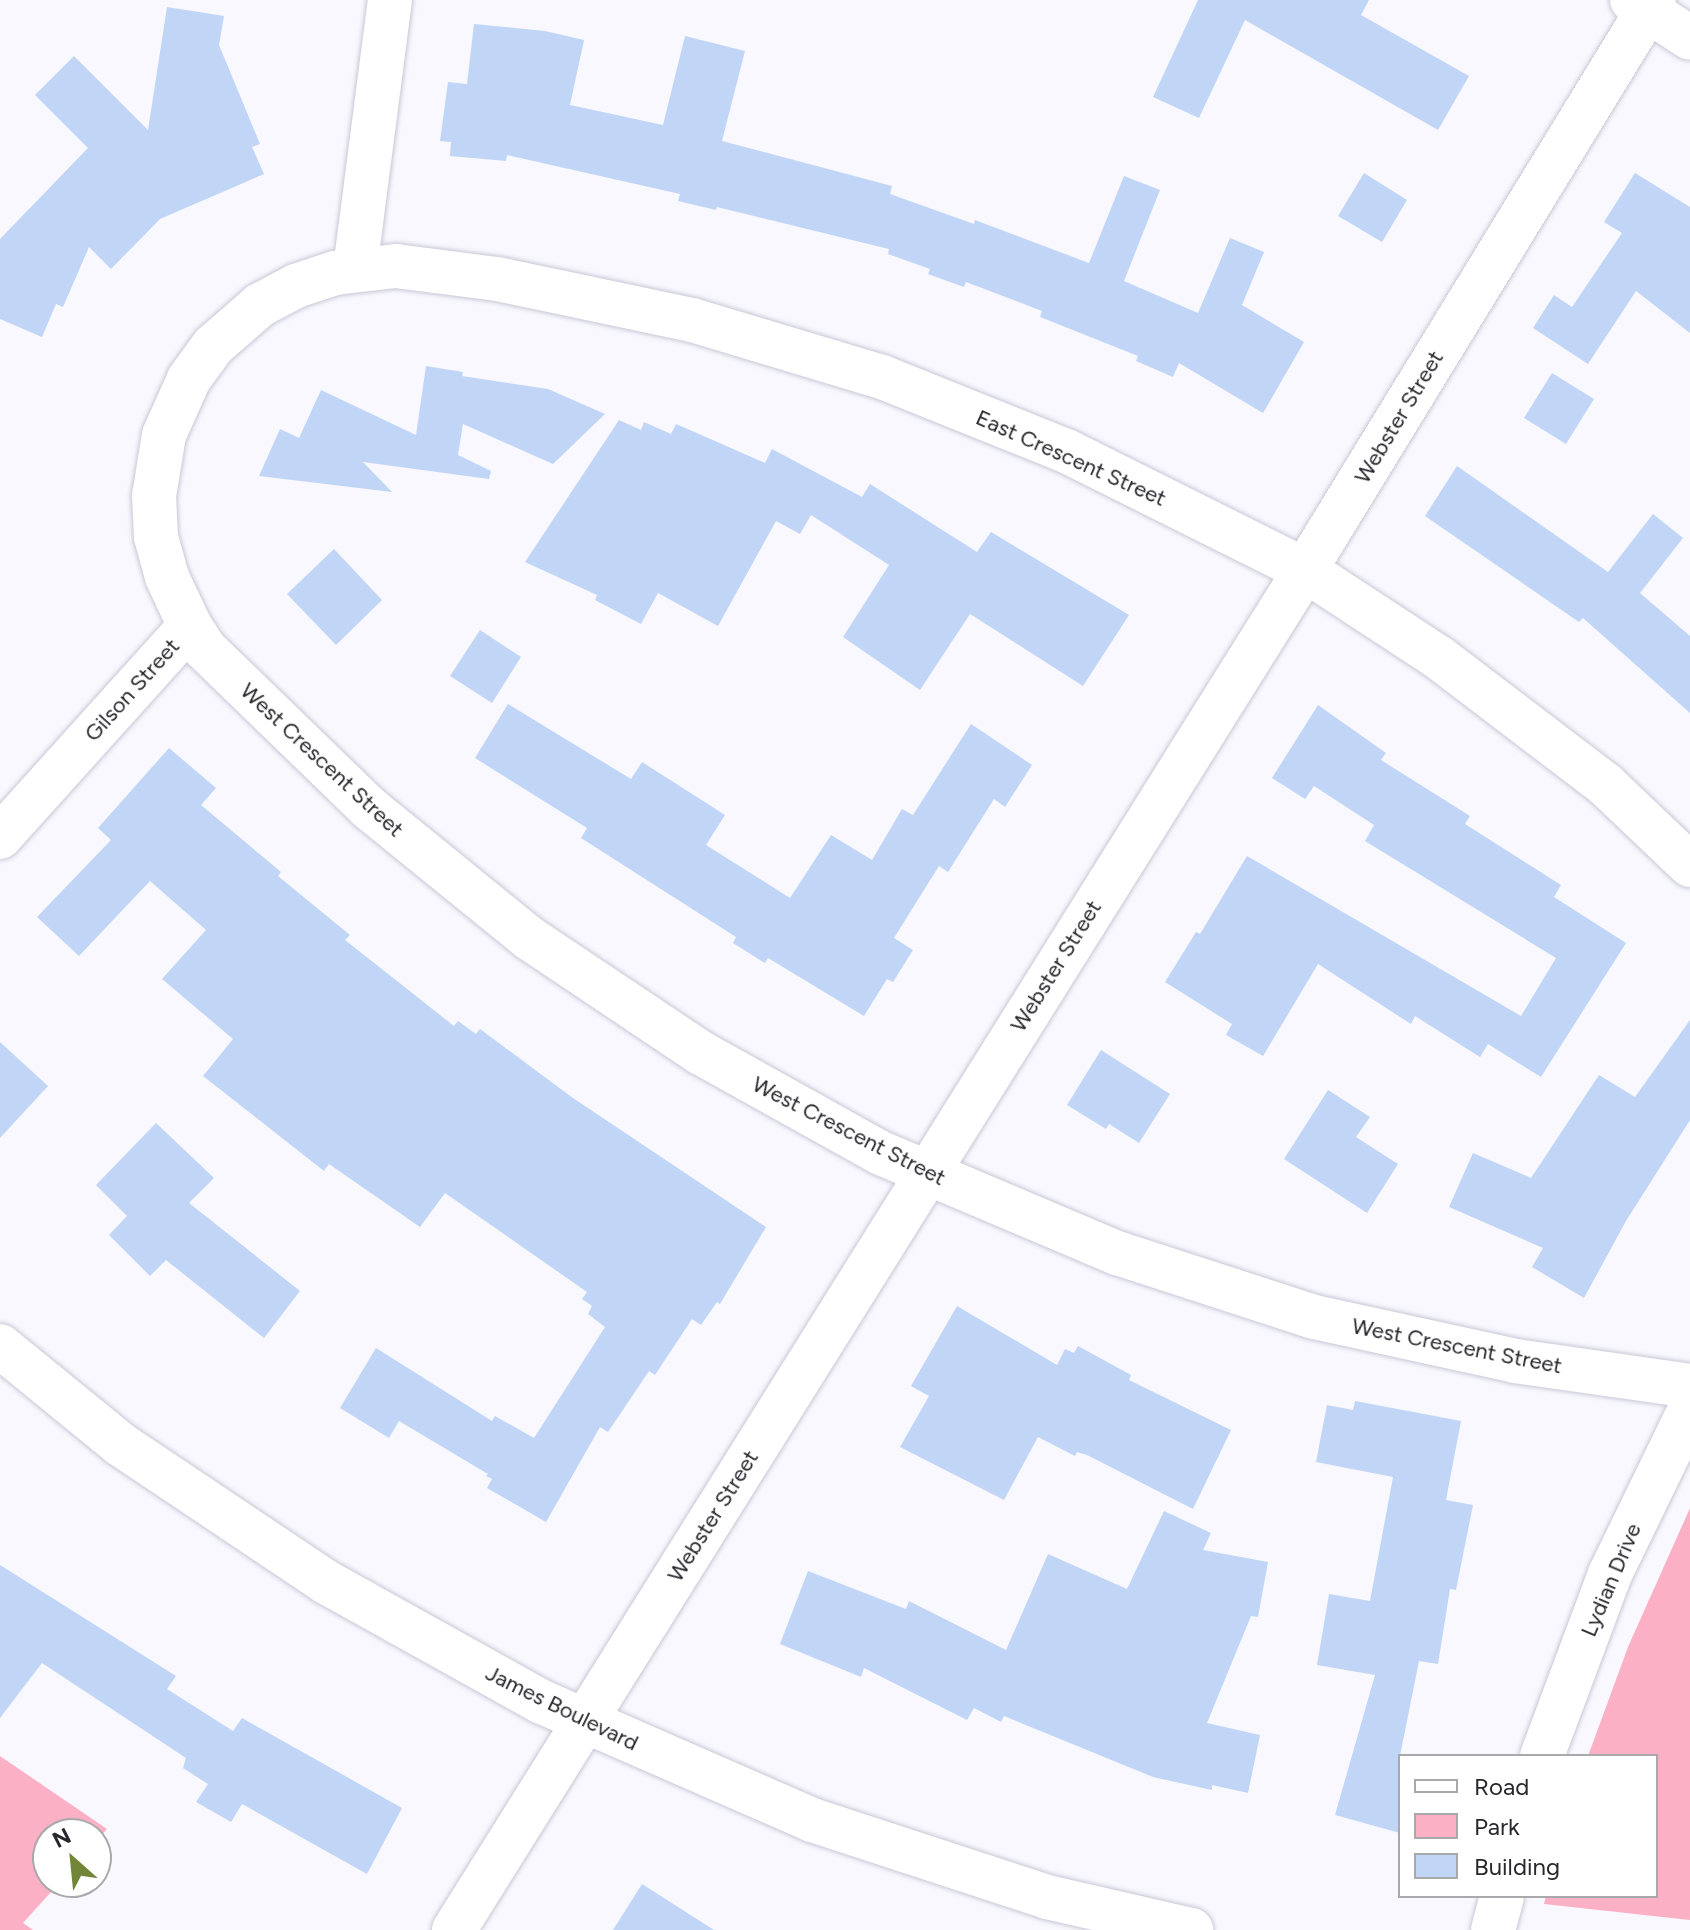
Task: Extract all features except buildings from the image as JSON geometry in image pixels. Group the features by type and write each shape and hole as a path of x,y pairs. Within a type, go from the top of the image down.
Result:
{"street":[{"path":"355,269 390,0"},
{"path":"1645,3 1690,38"},
{"name":"Webster Street","path":"454,1930 1305,570 1645,3"},
{"name":"East Crescent Street","path":"355,269 396,266 497,279 692,320 882,377 1066,451 1305,570 1438,657 1606,785 1690,865"},
{"name":"Gilson Street","path":"0,837 190,626 167,577 156,537 154,496 164,435 189,379 213,346 260,305 296,286 355,269"},
{"name":"West Crescent Street","path":"190,626 205,649 369,808 529,938 701,1053 926,1174 1117,1253 1314,1317 1515,1361 1690,1386"},
{"name":"James Boulevard","path":"0,1346 120,1444 326,1582 584,1723 812,1820 1047,1897 1191,1930"},
{"name":"Lydian Drive","path":"1543,1754 1610,1574 1690,1409"},
{"path":"1493,1930 1501,1898"}],"green space":[{"path":"1690,1508 1690,1920 1544,1904 1546,1898 1658,1898 1658,1754 1589,1754 1628,1647"},
{"path":"0,1756 91,1818 32,1818 32,1898 46,1898 23,1923 33,1930 0,1930"}]}
